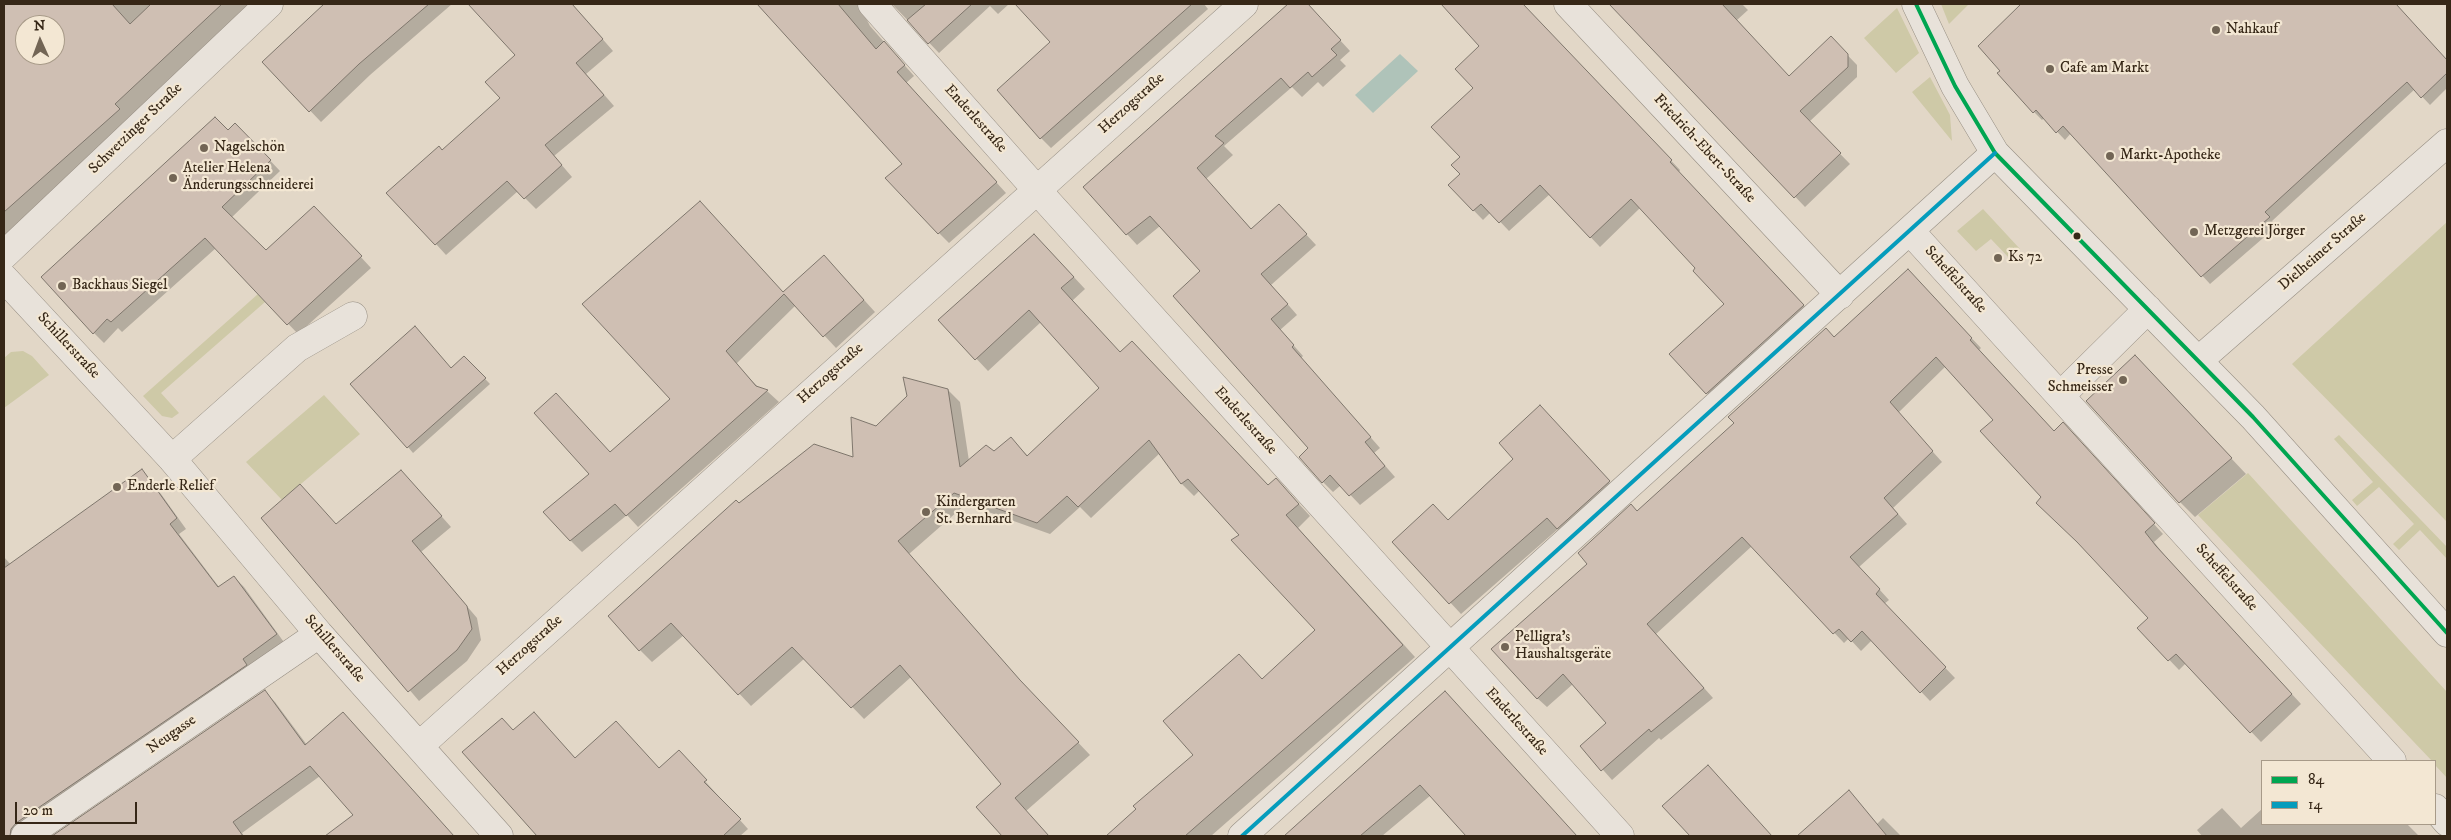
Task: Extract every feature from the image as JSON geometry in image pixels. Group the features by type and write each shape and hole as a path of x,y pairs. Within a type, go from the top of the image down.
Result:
{"street":[{"name":"Schwetzinger Straße","path":"4,255 268,4"},
{"name":"Enderlestraße","path":"872,4 1036,189 1620,836"},
{"name":"Herzogstraße","path":"419,746 1036,189 1244,4"},
{"name":"Friedrich-Ebert-Straße","path":"1568,4 1840,295"},
{"path":"1916,4 1955,86 1995,154 2253,417 2447,633"},
{"name":"Dielheimer Straße","path":"2198,361 2447,143"},
{"path":"1242,836 1995,154"},
{"name":"Scheffelstraße","path":"1910,231 2391,760"},
{"name":"Schillerstraße","path":"4,278 172,460 319,634 499,836"},
{"path":"2060,396 2148,309"},
{"path":"172,460 297,348 354,316"},
{"name":"Neugasse","path":"25,836 319,634"},
{"path":"2436,809 2447,822"}],"shaded area":[{"path":"1941,4 1969,4 1949,24"},
{"path":"1897,8 1919,53 1896,73 1864,38"},
{"path":"1400,54 1418,71 1373,113 1355,95"},
{"path":"1930,77 1950,115 1952,141 1912,92"},
{"path":"1983,209 2020,249 2009,258 1991,239 1976,251 1957,231"},
{"path":"2447,222 2447,522 2292,364"},
{"path":"258,294 265,302 161,393 179,413 172,418 162,416 143,396"},
{"path":"23,351 32,356 49,375 4,408 4,358 11,352"},
{"path":"324,395 360,434 282,500 246,462"},
{"path":"2339,435 2447,547 2447,559 2420,530 2399,550 2393,544 2414,524 2379,487 2357,506 2352,500 2373,482 2334,439"},
{"path":"2248,473 2447,692 2447,778 2436,766 2436,760 2431,760 2198,515"}],"building":[{"path":"4,4 112,4 130,24 151,4 222,4 115,104 120,109 4,212"},
{"path":"324,4 429,4 359,64 309,112 262,62"},
{"path":"468,4 572,4 603,39 576,63 604,95 545,145 562,165 524,199 507,181 435,245 386,193 439,146 442,150 500,98 485,82 515,55"},
{"path":"757,4 838,4 876,49 884,41 905,65 897,72 997,182 938,234 885,178 902,164"},
{"path":"926,4 972,4 928,44 907,20"},
{"path":"1015,4 1192,4 1040,139 997,90 1050,42"},
{"path":"1288,4 1308,4 1341,40 1331,49 1337,55 1312,77 1308,72 1290,88 1281,78 1215,136 1224,143 1197,168 1251,229 1279,204 1307,234 1261,274 1288,304 1271,319 1294,345 1292,347 1371,437 1365,442 1385,466 1349,496 1330,475 1322,483 1299,457 1308,448 1173,296 1200,271 1150,216 1126,235 1083,187"},
{"path":"1441,4 1523,4 1672,160 1670,162 1804,305 1706,394 1669,354 1724,304 1693,271 1695,268 1631,199 1590,238 1540,185 1499,223 1481,204 1473,211 1448,185 1460,174 1451,165 1460,157 1431,127 1473,88 1455,69 1479,46"},
{"path":"1609,4 1722,4 1789,76 1831,36 1848,54 1848,67 1800,111 1841,153 1794,198"},
{"path":"2021,4 2396,4 2447,60 2447,73 2421,98 2407,82 2265,212 2270,217 2201,277 2063,126 2056,133 2036,110 2033,113 1997,73 2000,71 1978,46"},
{"path":"215,117 228,130 235,123 271,160 222,207 266,250 314,206 362,256 287,325 205,238 111,322 107,319 93,334 41,277"},
{"path":"700,201 783,292 824,255 864,300 823,337 784,294 726,351 756,386 768,390 626,516 615,504 570,541 543,512 589,474 534,413 556,393 610,452 670,399 582,304"},
{"path":"1034,234 1074,277 1061,288 1120,352 1132,341 1268,485 1276,478 1299,504 1286,515 1403,645 1185,836 1106,836 1136,809 1133,806 1193,755 1163,721 1239,654 1262,679 1315,630 1231,540 1239,535 1188,479 1181,484 1149,440 1078,507 1067,496 1037,523 954,493 898,541 1020,680 1079,742 1015,798 1049,836 1002,836 976,807 1001,784 900,665 851,708 792,647 738,695 671,623 639,651 608,616 736,500 739,503 814,444 853,457 851,417 876,426 907,396 903,377 948,389 960,467 986,445 994,451 1011,437 1027,456 1099,388 1029,310 975,360 938,320"},
{"path":"1908,269 2054,431 2063,422 2155,523 2145,532 2156,546 2292,694 2250,733 2176,654 2168,661 2137,628 2148,618 2077,542 2036,503 2041,497 1980,431 1993,420 1936,357 1890,402 1933,451 1884,498 1898,514 1850,557 1880,589 1876,594 1946,667 1920,693 1862,631 1851,642 1839,629 1833,634 1742,537 1647,624 1704,688 1651,732 1649,729 1601,771 1580,746 1606,723 1563,674 1537,699 1491,649 1587,564 1578,553 1631,504 1637,511 1734,423 1728,417 1826,328 1834,337"},
{"path":"415,326 451,368 464,356 486,378 407,448 350,384"},
{"path":"2135,355 2232,458 2179,503 2086,401"},
{"path":"1540,405 1610,481 1557,529 1547,518 1449,604 1392,542 1433,504 1448,520 1513,459 1499,443"},
{"path":"142,469 177,518 170,524 218,587 234,576 277,634 243,659 247,665 16,823 11,829 10,836 4,836 4,568"},
{"path":"401,470 442,516 412,541 467,606 472,629 457,650 408,692 261,518 300,484 336,524"},
{"path":"265,690 305,745 343,712 454,836 325,836 353,815 310,766 233,822 243,836 52,836"},
{"path":"1445,691 1577,836 1466,836 1420,785 1360,836 1284,836"},
{"path":"534,712 575,758 616,721 659,768 679,750 707,780 704,782 741,819 723,836 537,836 462,752 502,718 513,730"},
{"path":"1708,765 1772,836 1690,836 1662,806"},
{"path":"1849,790 1887,836 1797,836"}],"transit line":[{"name":"84","path":"1916,4 1955,86 1995,153 2253,417 2447,633"},
{"name":"14","path":"1242,836 1995,153"}],"place":[{"name":"Nahkauf","path":"2216,30"},
{"name":"Cafe am Markt","path":"2050,69"},
{"name":"Nagelschön","path":"204,148"},
{"name":"Markt-Apotheke","path":"2110,156"},
{"name":"Atelier Helena Änderungsschneiderei","path":"173,178"},
{"name":"Metzgerei Jörger","path":"2194,232"},
{"name":"Ks 72","path":"1998,258"},
{"name":"Backhaus Siegel","path":"62,286"},
{"name":"Presse Schmeisser","path":"2123,380"},
{"name":"Enderle Relief","path":"117,487"},
{"name":"Kindergarten St. Bernhard","path":"926,512"},
{"name":"Pelligra's Haushaltsgeräte","path":"1505,647"}]}
